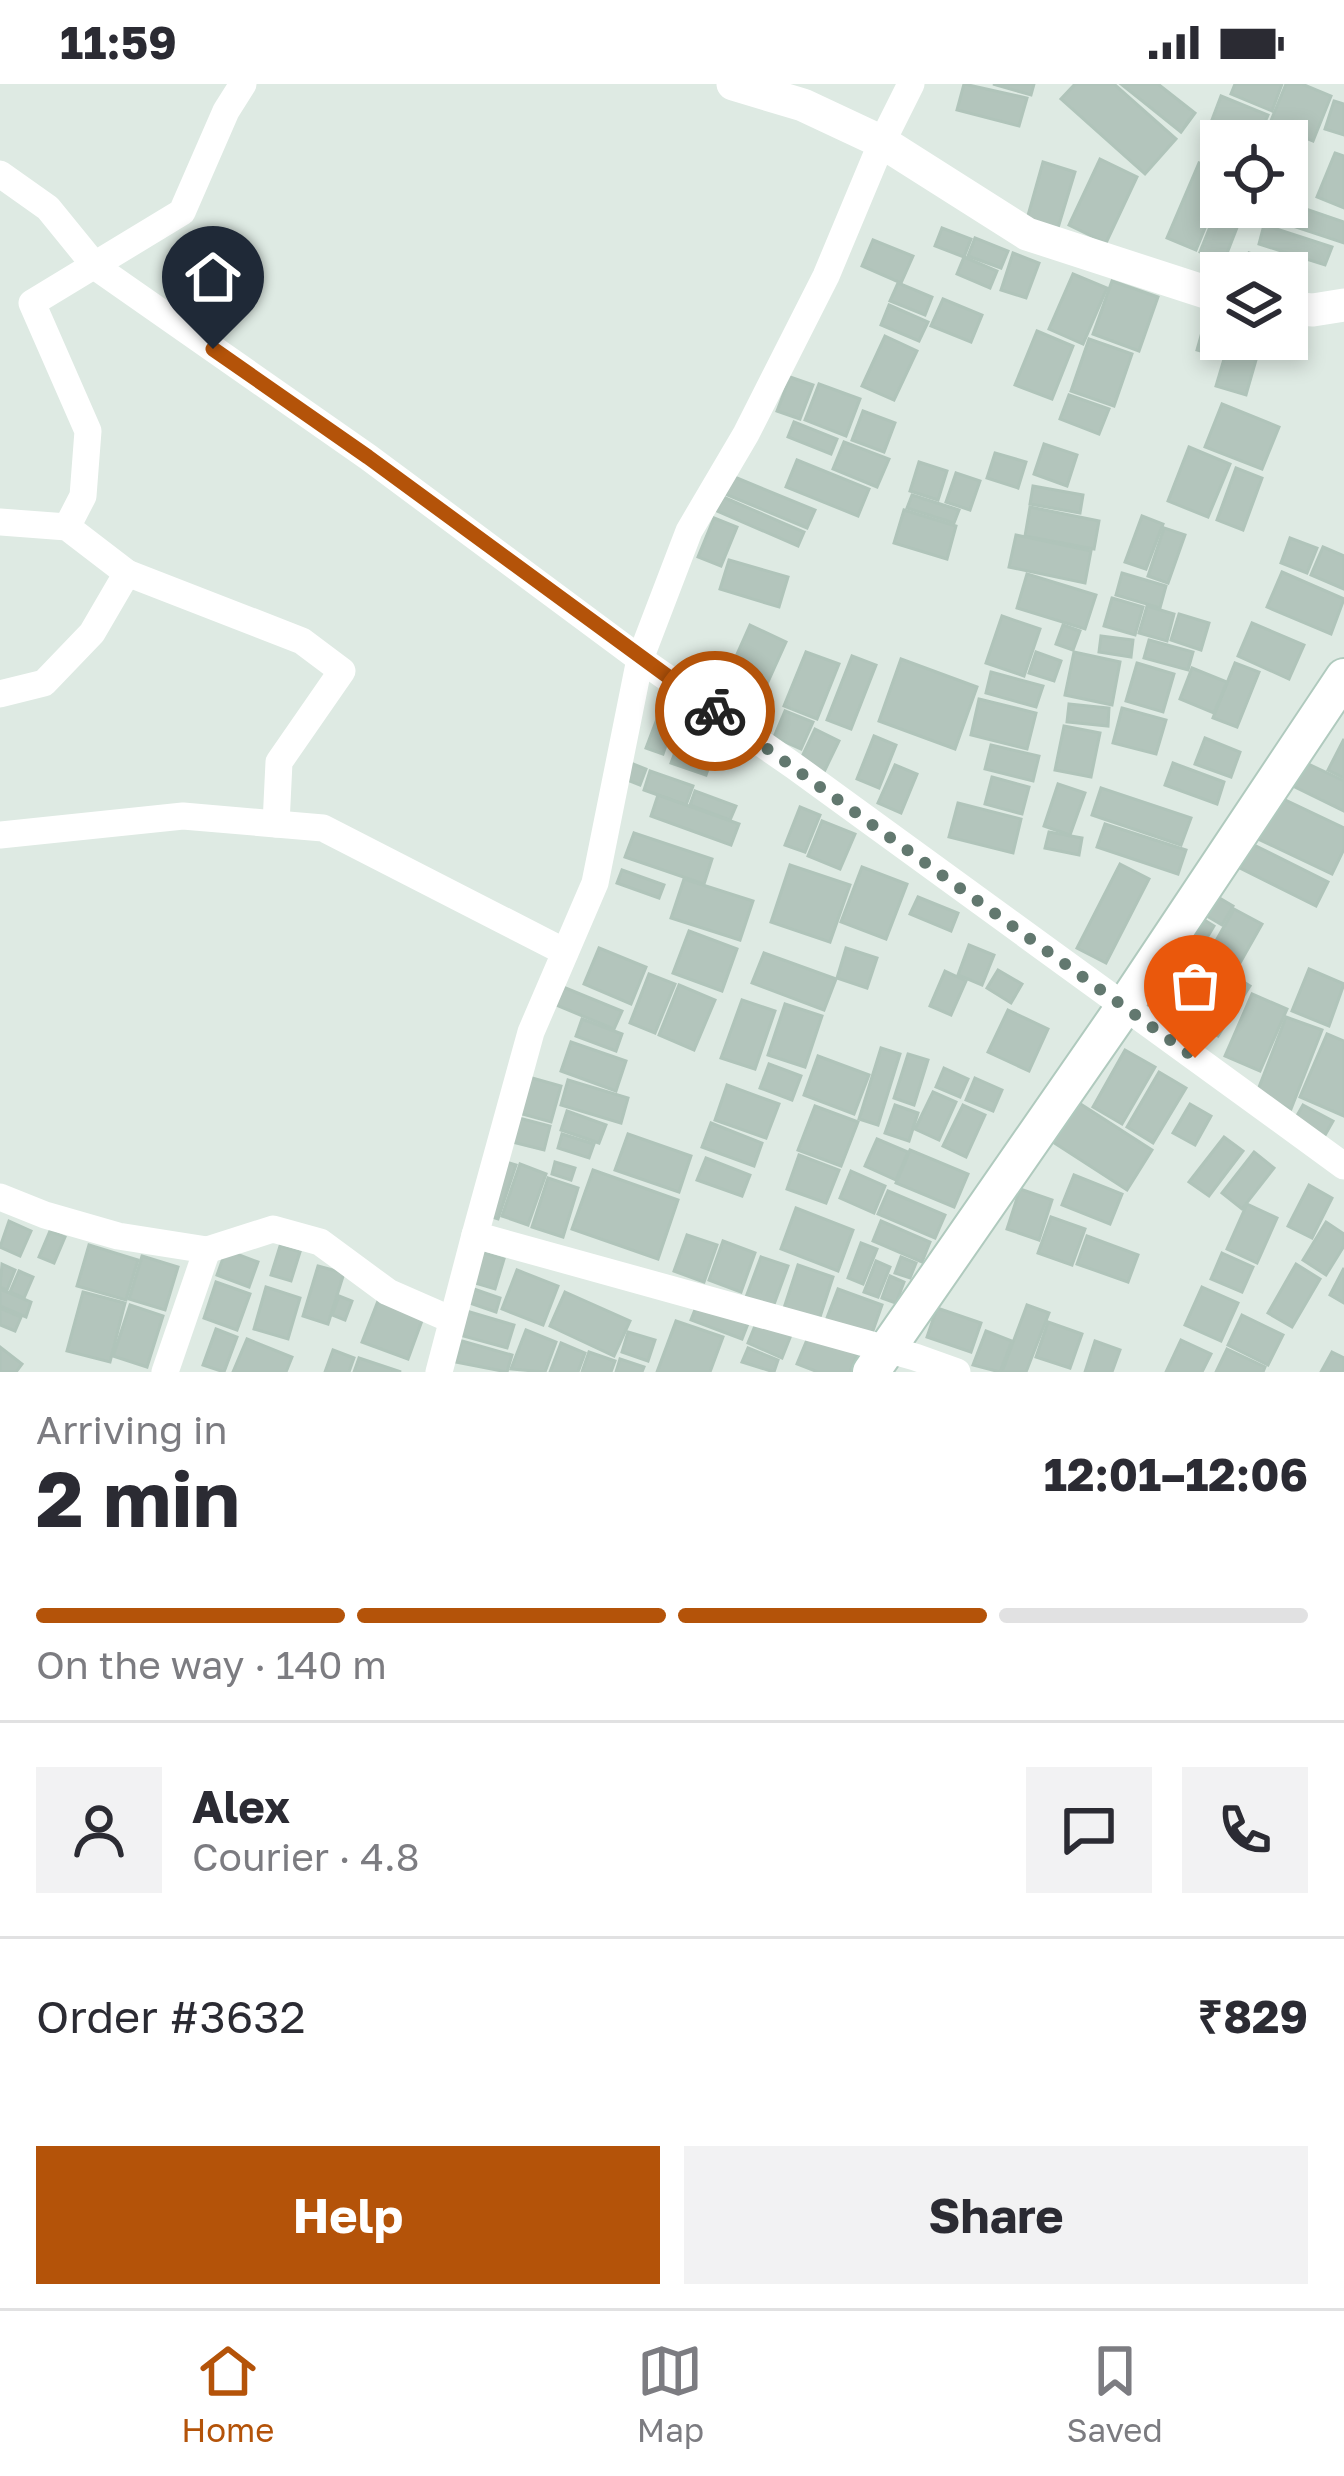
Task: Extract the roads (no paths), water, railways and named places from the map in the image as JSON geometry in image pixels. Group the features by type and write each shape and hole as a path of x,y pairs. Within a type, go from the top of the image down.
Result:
{"main road":[{"path":"878,1361 1124,1007 1344,677"}],"street":[{"path":"67,526 83,496 88,431 32,303 182,212 226,111 243,84"},
{"path":"733,84 803,105 882,142 1028,234 1200,290"},
{"path":"439,1372 531,1032 595,883 640,659 689,531 746,434 826,276 911,84"},
{"path":"0,174 48,208 96,267 368,457 1344,1166"},
{"path":"1308,310 1344,305"},
{"path":"0,522 67,526 127,573 302,641 342,671 279,762 276,824"},
{"path":"0,694 44,683 92,633 127,573"},
{"path":"0,835 183,816 323,828 565,952"},
{"path":"0,1197 118,1236 207,1250 273,1229 320,1241 388,1292 452,1320"},
{"path":"475,1235 878,1361 957,1372"},
{"path":"165,1372 207,1250"}]}
